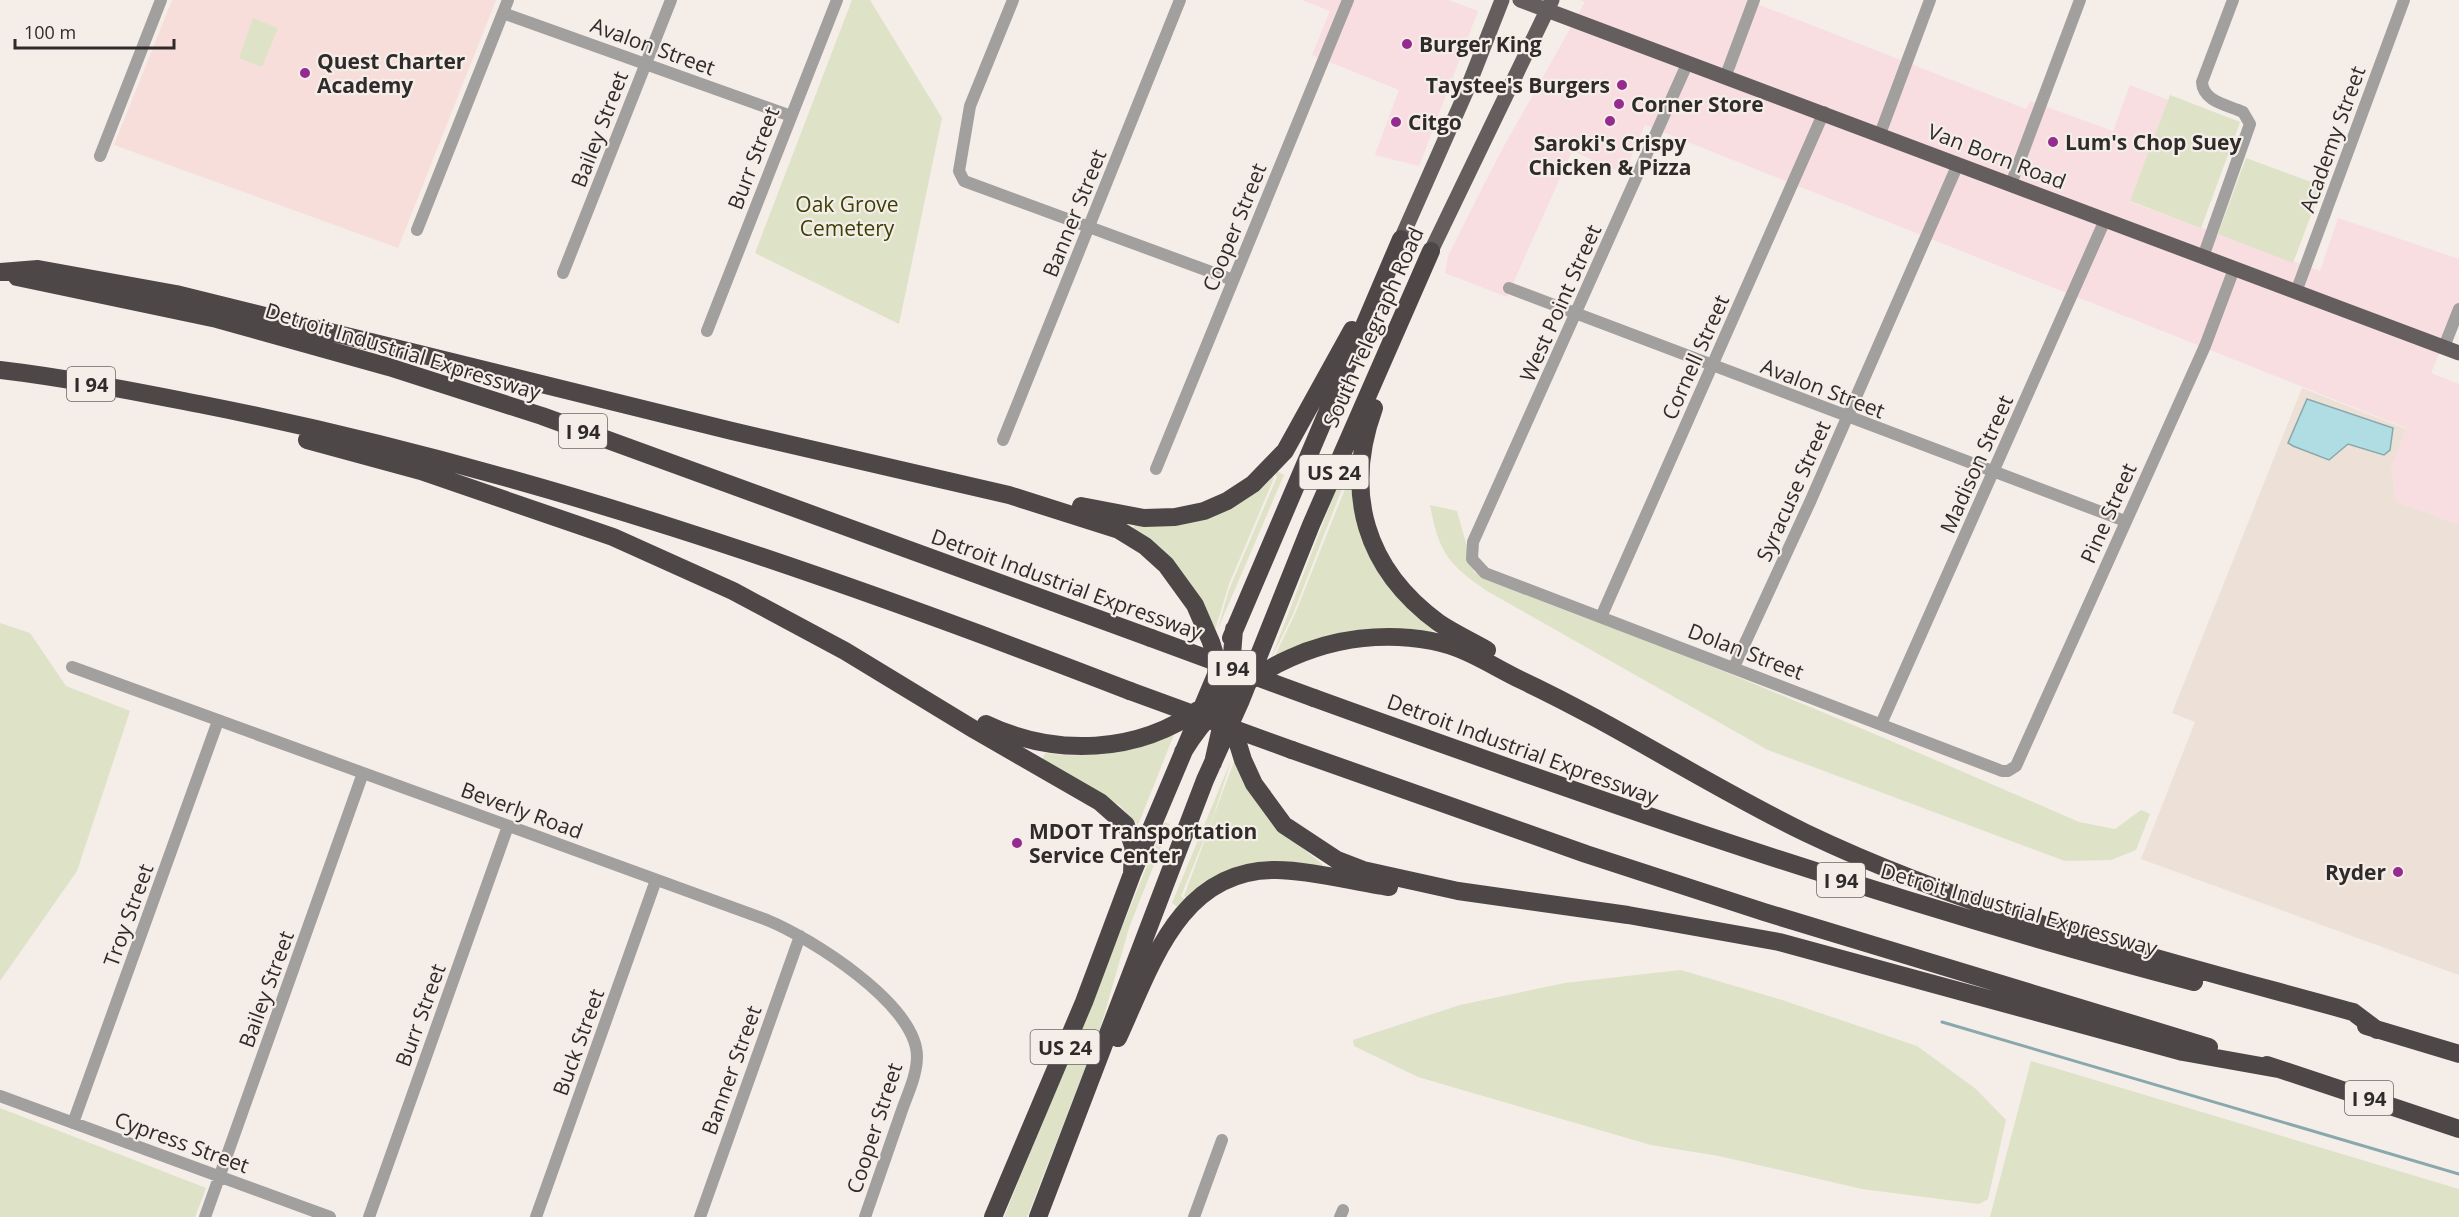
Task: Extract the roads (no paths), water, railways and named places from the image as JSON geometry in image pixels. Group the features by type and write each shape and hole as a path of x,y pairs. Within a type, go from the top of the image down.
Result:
{"highway":[{"path":"1009,495 1044,498 1144,518 1175,517 1204,510 1227,501 1269,470 1286,451 1398,247"},
{"name":"South Telegraph Road","path":"1219,668 1398,247"},
{"path":"1427,259 1367,427 1361,455 1360,499 1370,540 1382,563 1422,609 1440,624 1524,672 1551,693"},
{"name":"South Telegraph Road","path":"1249,679 1311,525 1427,259"},
{"path":"0,273 38,269 176,294 732,431 1009,495 1087,518 1119,531 1145,546 1166,565 1194,606 1211,642 1231,723 1254,784 1284,825 1321,851 1354,867 1458,891 1650,918 1779,942 2183,1052 2278,1069"},
{"name":"Detroit Industrial Expressway","path":"0,273 217,319 389,367 542,416 1604,802 1914,903 2068,949 2377,1029 2459,1054"},
{"name":"I 94","path":"0,370 173,399 335,434 500,474 649,518 839,583 1292,750 1586,854 1753,909 2278,1069 2459,1129"},
{"path":"173,399 251,426 421,471 613,537 733,591 845,651 1119,816 1130,835 1132,874"},
{"path":"1213,763 1220,732 1234,629"},
{"path":"939,706 1021,739 1070,747 1107,746 1152,734 1199,710 1249,679 1292,657 1324,645 1360,637 1396,637 1434,641 1456,648 1551,693 1805,832 1889,870 1971,901 2121,948 2353,1012 2377,1029"},
{"path":"1183,752 1199,725 1225,695 1264,641"},
{"name":"US 24","path":"993,1217 1084,1002 1132,874 1199,710 1219,668"},
{"name":"US 24","path":"1038,1217 1065,1151 1145,932 1249,679"},
{"path":"1065,1151 1174,921 1190,903 1211,889 1242,875 1276,870 1401,889 1458,891"}],"main road":[{"name":"South Telegraph Road","path":"1398,247 1466,92 1502,0"},
{"name":"Van Born Road","path":"1520,0 1550,5 1688,62 2452,350"},
{"name":"South Telegraph Road","path":"1427,259 1550,5"}],"street":[{"path":"100,156 161,0"},
{"path":"417,230 508,0"},
{"name":"Bailey Street","path":"563,273 671,0"},
{"name":"Burr Street","path":"707,331 837,0"},
{"path":"1013,0 970,106 959,174 964,181 1233,280"},
{"name":"Banner Street","path":"1003,440 1180,0"},
{"name":"Cooper Street","path":"1156,469 1348,0"},
{"path":"1726,75 1754,0"},
{"path":"1880,134 1930,0"},
{"path":"2011,184 2080,0"},
{"path":"2202,257 2250,124 2243,112 2212,99 2202,89 2204,76 2233,0"},
{"name":"Academy Street","path":"2296,292 2404,0"},
{"name":"Avalon Street","path":"503,13 791,117"},
{"name":"West Point Street","path":"1472,559 1473,542 1688,62"},
{"name":"Cornell Street","path":"1601,617 1824,112"},
{"name":"Syracuse Street","path":"1734,668 1958,164"},
{"name":"Madison Street","path":"1881,724 2105,220"},
{"name":"Pine Street","path":"2011,770 2016,766 2205,346 2234,269"},
{"name":"Avalon Street","path":"1509,288 1847,418 2125,521"},
{"path":"2452,350 2459,309"},
{"name":"Dolan Street","path":"1472,559 1485,573 2002,771 2011,770"},
{"name":"Beverly Road","path":"72,667 767,920 823,948 853,972 900,1015 913,1035 916,1050"},
{"name":"Troy Street","path":"73,1123 219,721"},
{"name":"Bailey Street","path":"205,1217 363,773"},
{"name":"Burr Street","path":"369,1217 508,826"},
{"name":"Buck Street","path":"536,1217 656,880"},
{"name":"Banner Street","path":"700,1217 800,936"},
{"name":"Cooper Street","path":"865,1217 914,1076 916,1050"},
{"name":"Cypress Street","path":"0,1096 330,1217"},
{"path":"1194,1217 1222,1140"}],"water":[{"path":"2307,399 2393,428 2390,450 2384,455 2348,444 2329,460 2288,443"}],"waterway":[{"path":"1942,1022 2459,1174"}],"place":[{"name":"Burger King","path":"1407,44"},
{"name":"Quest Charter Academy","path":"305,73"},
{"name":"Taystee's Burgers","path":"1622,85"},
{"name":"Corner Store","path":"1619,104"},
{"name":"Saroki's Crispy Chicken & Pizza","path":"1610,121"},
{"name":"Citgo","path":"1396,122"},
{"name":"Lum's Chop Suey","path":"2053,142"},
{"name":"MDOT Transportation Service Center","path":"1017,843"},
{"name":"Ryder","path":"2398,872"}],"park label":[{"name":"Oak Grove Cemetery","path":"847,216"}]}
